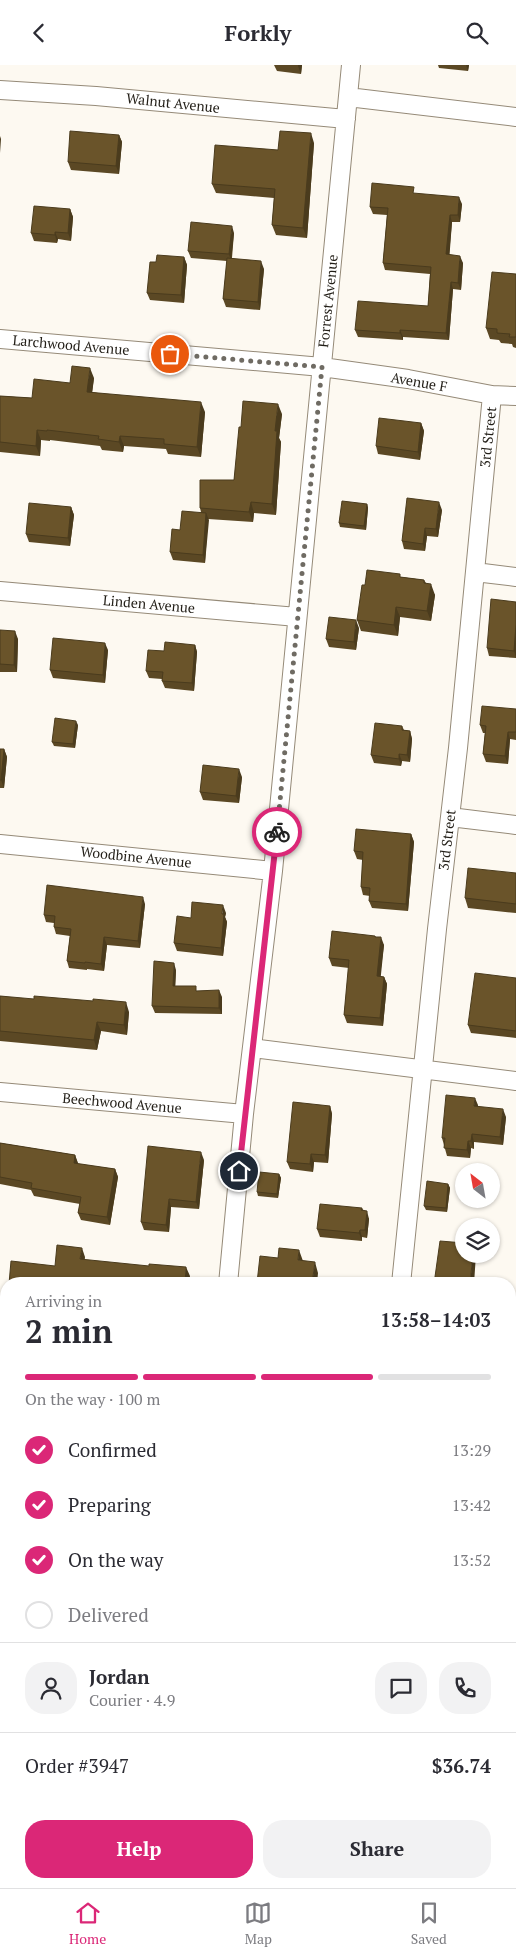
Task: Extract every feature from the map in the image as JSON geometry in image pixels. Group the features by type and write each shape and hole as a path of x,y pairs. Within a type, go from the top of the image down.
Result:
{"street":[{"name":"Forrest Avenue","path":"229,1277 244,1114 273,871 351,65"},
{"name":"Walnut Avenue","path":"0,90 96,96 346,119"},
{"path":"348,97 516,117"},
{"name":"Larchwood Avenue","path":"0,339 322,367"},
{"name":"Avenue F","path":"322,367 408,379 492,395 516,396"},
{"name":"3rd Street","path":"402,1277 492,395"},
{"path":"475,572 516,577"},
{"name":"Linden Avenue","path":"0,591 297,617"},
{"path":"450,817 516,825"},
{"name":"Woodbine Avenue","path":"0,843 273,871"},
{"path":"252,1049 516,1081"},
{"name":"Beechwood Avenue","path":"0,1092 244,1114"}],"building":[{"path":"70,131 119,135 116,166 68,162"},
{"path":"280,131 311,133 303,228 272,225 275,189 212,184 215,145 278,150"},
{"path":"372,183 414,187 413,193 459,197 458,215 450,215 446,254 460,256 458,283 451,282 446,333 400,330 400,333 355,330 358,301 428,306 431,267 383,263 388,208 370,207"},
{"path":"34,206 70,209 68,233 55,232 55,235 31,233"},
{"path":"191,222 232,226 229,254 188,251"},
{"path":"157,255 184,257 181,295 147,293 150,262 156,262"},
{"path":"227,258 261,261 258,302 223,299"},
{"path":"492,272 516,274 516,337 509,337 510,334 497,333 497,329 486,328"},
{"path":"72,366 90,368 87,392 201,402 197,447 164,444 164,439 120,436 119,442 98,439 99,436 47,430 37,430 36,446 0,442 0,396 32,398 34,379 70,383"},
{"path":"243,401 278,404 272,504 251,502 249,512 200,508 200,480 234,480"},
{"path":"379,418 421,423 418,452 376,446"},
{"path":"407,498 439,502 436,529 425,528 423,544 402,541"},
{"path":"342,501 367,504 364,526 339,523"},
{"path":"29,503 71,507 68,538 26,534"},
{"path":"182,511 206,513 203,555 170,552 172,529 180,530"},
{"path":"367,570 400,574 400,577 424,580 424,583 431,584 427,611 396,607 394,625 357,620 362,585 365,585"},
{"path":"491,599 516,602 514,651 487,648"},
{"path":"329,617 356,620 354,642 326,639"},
{"path":"0,630 15,631 14,665 0,664"},
{"path":"53,638 105,643 103,675 50,670"},
{"path":"165,642 195,645 192,683 162,681 163,672 146,671 148,650 164,651"},
{"path":"482,706 516,709 516,732 508,732 505,756 483,754 486,726 480,725"},
{"path":"55,718 76,721 73,744 52,742"},
{"path":"375,723 402,726 402,730 410,731 407,755 399,754 399,759 371,755"},
{"path":"0,749 4,749 1,780 0,780"},
{"path":"203,765 239,769 236,796 200,792"},
{"path":"356,829 411,834 406,904 369,901 370,888 361,887 363,852 354,851"},
{"path":"468,868 516,873 516,904 465,898"},
{"path":"47,885 143,897 138,941 104,937 101,964 67,961 71,929 54,927 55,916 44,915"},
{"path":"192,902 223,905 221,948 174,943 177,916 191,918"},
{"path":"332,931 381,937 377,976 384,977 380,1018 344,1015 349,960 329,958"},
{"path":"154,961 174,963 173,986 196,986 196,991 219,990 219,1008 152,1006"},
{"path":"475,973 516,978 516,1031 468,1025"},
{"path":"0,996 34,999 34,996 126,1002 124,1025 97,1022 94,1040 0,1031"},
{"path":"446,1095 475,1098 474,1106 503,1109 500,1137 472,1134 471,1141 468,1141 467,1150 444,1148 445,1138 442,1138"},
{"path":"293,1102 330,1106 325,1155 311,1154 310,1164 287,1162"},
{"path":"0,1143 75,1155 74,1163 115,1169 107,1217 78,1213 81,1197 31,1188 32,1183 0,1177"},
{"path":"148,1146 201,1152 196,1202 169,1199 166,1225 141,1222"},
{"path":"259,1172 279,1174 277,1194 257,1192"},
{"path":"427,1181 448,1184 446,1208 424,1206"},
{"path":"320,1204 362,1208 361,1210 367,1211 365,1230 360,1230 359,1233 317,1229"},
{"path":"440,1241 455,1242 455,1263 472,1263 471,1277 435,1277"},
{"path":"57,1245 82,1248 80,1259 149,1266 149,1264 186,1267 185,1277 10,1277 11,1261 55,1266"},
{"path":"279,1248 299,1250 298,1260 315,1262 313,1277 258,1277 260,1256 278,1258"}],"way so far":[{"path":"170,354 322,367 277,832"}],"route":[{"path":"239,1171 277,832"}]}
